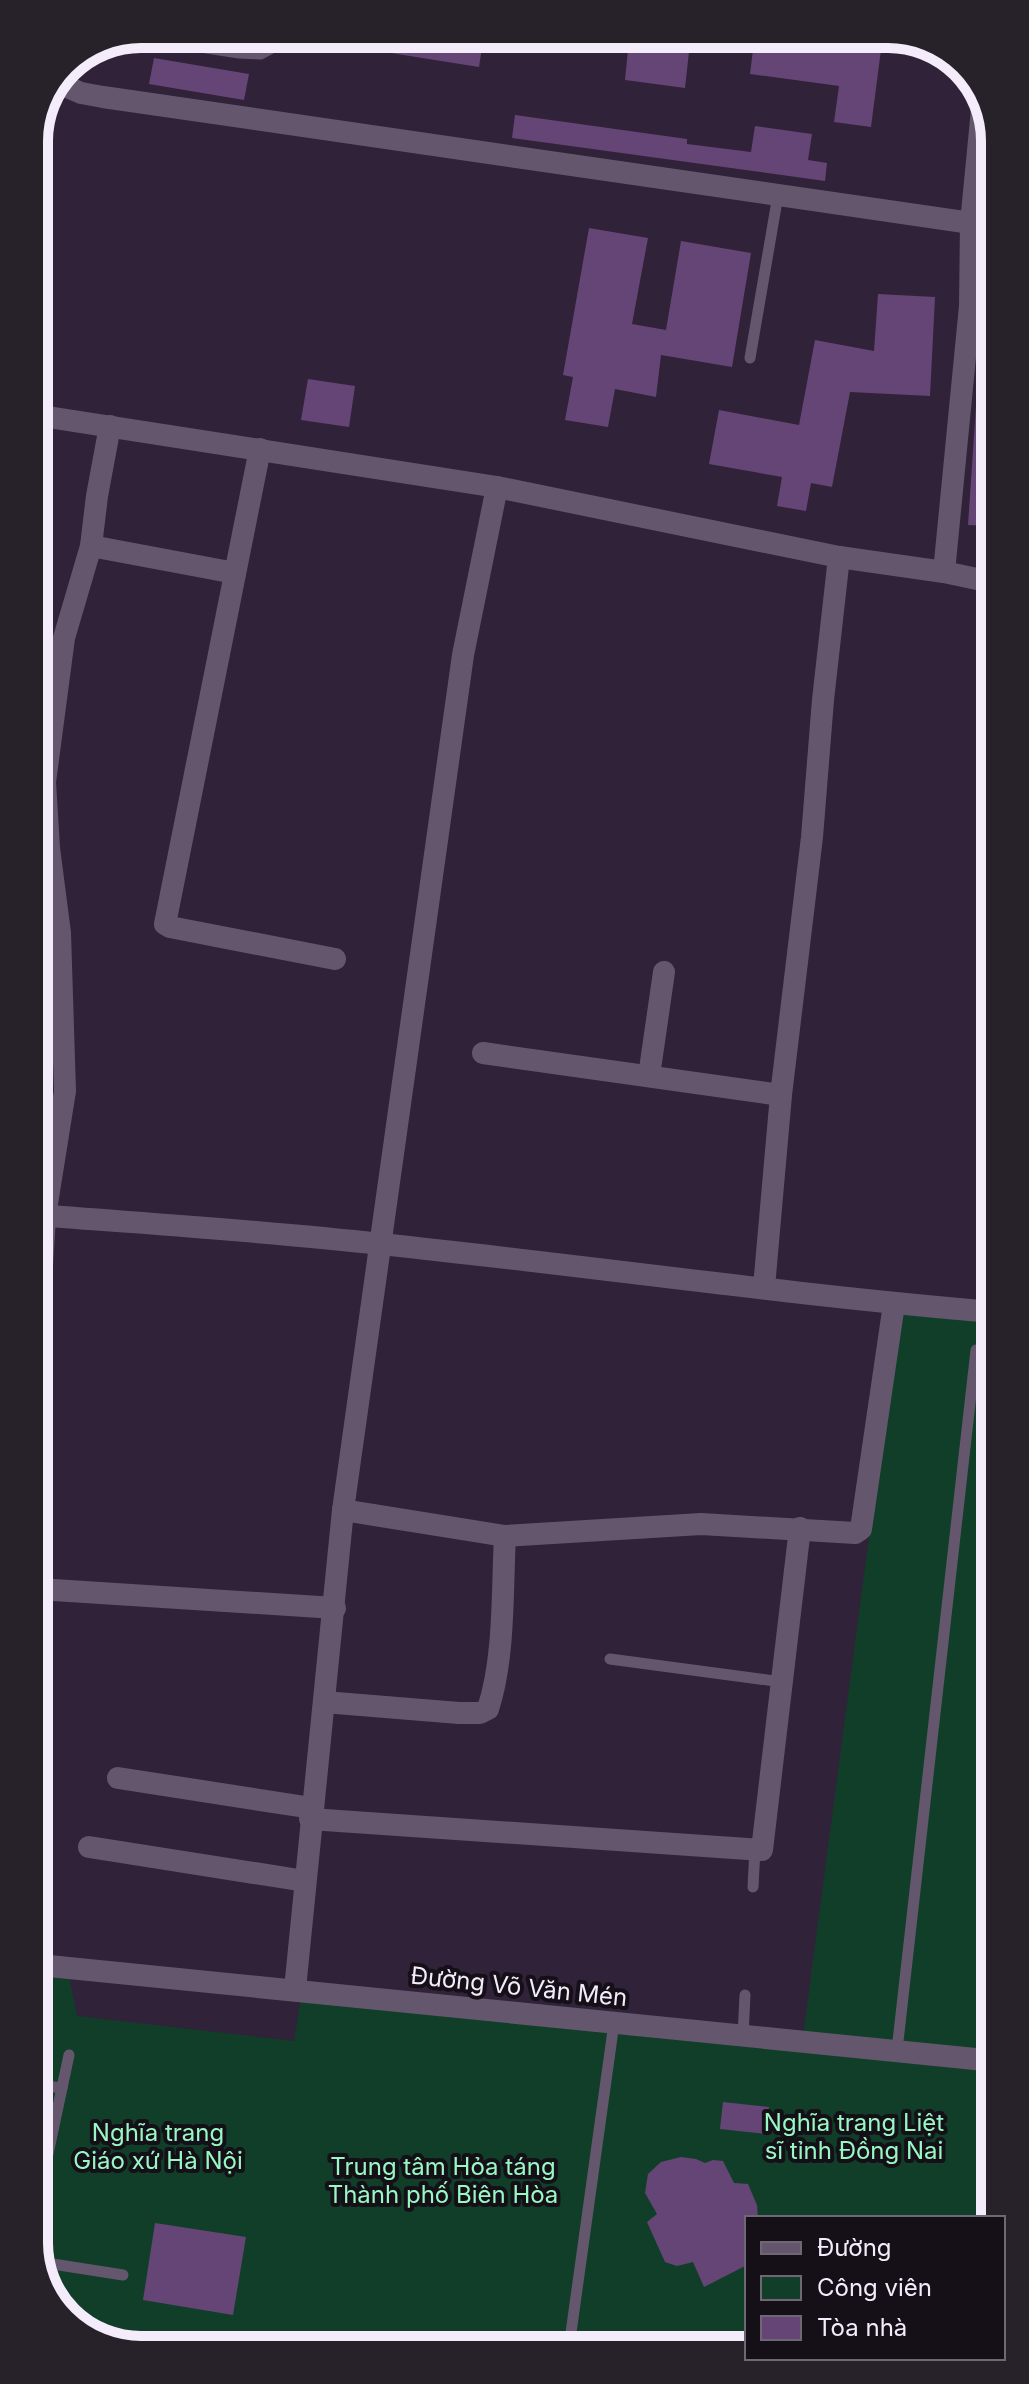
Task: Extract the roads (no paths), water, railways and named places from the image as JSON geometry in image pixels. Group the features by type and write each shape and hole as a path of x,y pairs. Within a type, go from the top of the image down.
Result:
{"street":[{"path":"66,86 92,95 971,223"},
{"path":"944,572 970,306 971,223 980,131"},
{"path":"48,417 497,487 839,557 981,580"},
{"path":"48,759 64,638 91,546 110,426"},
{"path":"260,449 165,924 335,959"},
{"path":"295,1989 343,1510 445,802 463,655 497,487"},
{"path":"91,546 235,573"},
{"path":"764,1287 781,1095 812,837 839,557"},
{"path":"48,832 60,933 65,1091 48,1180"},
{"path":"649,1076 664,972"},
{"path":"483,1053 781,1095"},
{"path":"48,1216 216,1227 894,1304 981,1311"},
{"path":"343,1510 505,1536 701,1524 855,1533 861,1529 894,1304"},
{"path":"118,1778 311,1814 762,1850 800,1528"},
{"path":"324,1702 459,1713 480,1713 488,1709 498,1648 505,1536"},
{"path":"48,1590 335,1608"},
{"path":"89,1847 305,1881"},
{"name":"Đường Võ Văn Mén","path":"48,1966 981,2059"}],"lane":[{"path":"207,48 261,54 272,48"},
{"path":"750,358 778,195"},
{"path":"897,2050 976,1350"},
{"path":"610,1659 782,1682"},
{"path":"753,1887 755,1849"},
{"path":"743,2036 745,1995"},
{"path":"571,2336 614,2023"},
{"path":"48,2130 69,2055"},
{"path":"48,2086 62,2088"},
{"path":"51,2264 123,2275"}],"park label":[{"name":"Nghĩa trang Liệt sĩ tỉnh Đồng Nai","path":"854,2137"},
{"name":"Nghĩa trang Giáo xứ Hà Nội","path":"158,2147"},
{"name":"Trung tâm Hỏa táng Thành phố Biên Hòa","path":"443,2181"}]}
